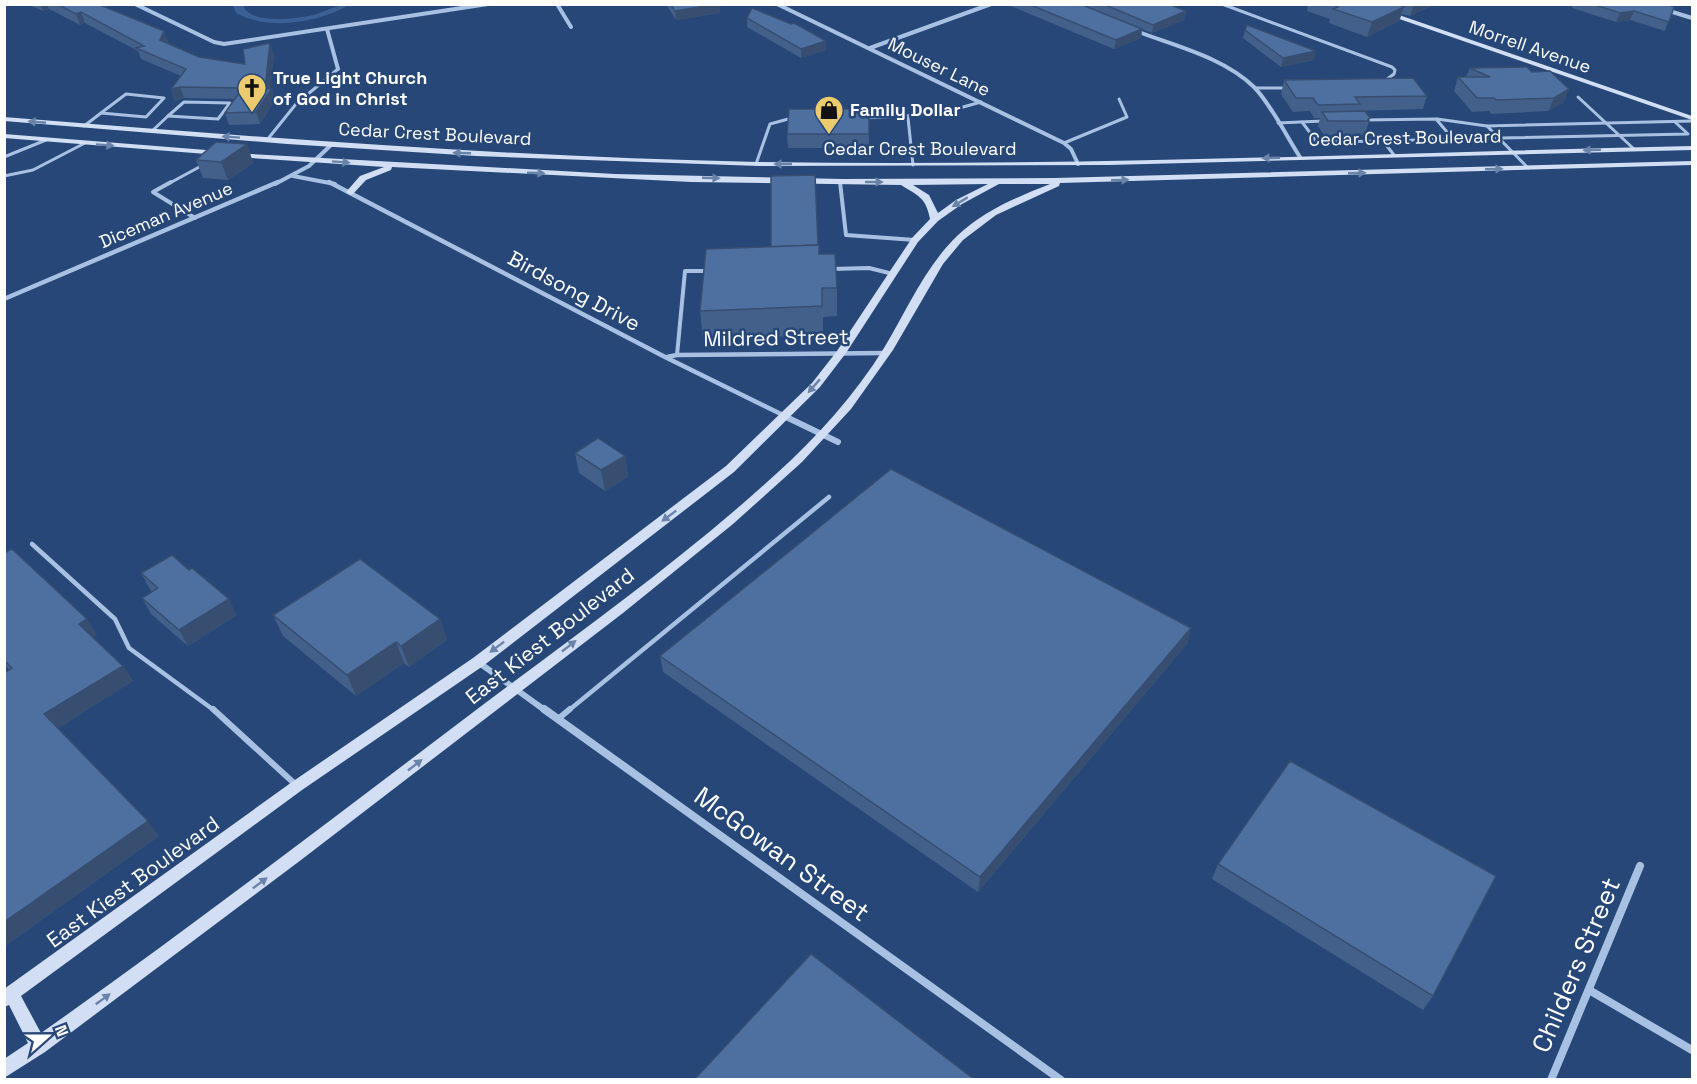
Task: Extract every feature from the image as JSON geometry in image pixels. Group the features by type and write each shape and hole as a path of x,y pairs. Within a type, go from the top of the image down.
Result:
{"main road":[{"name":"Morrell Avenue","path":"1359,4 1692,120"},
{"name":"Cedar Crest Boulevard","path":"4,119 422,152 756,164 1053,165 1692,148"},
{"name":"Cedar Crest Boulevard","path":"4,136 394,166 840,182 1062,181 1692,163"},
{"path":"1300,158 1310,174"},
{"path":"753,179 756,164"},
{"path":"1062,181 1074,176 1080,170 1078,164"},
{"path":"840,182 841,165"},
{"name":"East Kiest Boulevard","path":"7,995 297,786 478,662 730,469 785,417 841,353 915,240 935,219 959,202 999,182 1053,165"},
{"path":"350,192 363,178 394,166"},
{"name":"East Kiest Boulevard","path":"4,1070 255,888 676,563 766,489 821,434 886,353 935,272 958,240 1009,205 1062,181"},
{"path":"901,182 921,192 932,204 935,219"},
{"path":"7,995 39,1046"}],"street":[{"path":"135,4 214,42 225,44 488,4"},
{"path":"557,4 571,27"},
{"name":"Mouser Lane","path":"777,4 1064,143"},
{"path":"870,48 991,4"},
{"path":"1663,9 1692,18"},
{"path":"327,29 338,69"},
{"path":"1133,30 1236,72 1256,88 1300,158"},
{"path":"1064,143 1071,149 1078,164"},
{"name":"Diceman Avenue","path":"4,299 293,176 332,145"},
{"name":"Birdsong Drive","path":"293,176 333,183 667,358 838,442"},
{"name":"Mildred Street","path":"667,358 677,355 886,353"},
{"name":"McGowan Street","path":"478,662 1061,1080"},
{"name":"Childers Street","path":"1551,1080 1640,866"},
{"path":"1589,990 1692,1050"}],"lane":[{"path":"1222,4 1392,67 1395,70 1394,74 1379,84"},
{"path":"267,140 296,104 338,69"},
{"path":"1256,88 1293,87"},
{"path":"84,126 100,113 126,94 164,98 146,117 100,113"},
{"path":"1578,97 1634,149"},
{"path":"1064,143 1127,117 1119,99"},
{"path":"152,131 168,116 184,102 230,103 218,119 168,116"},
{"path":"854,118 908,118 962,110 981,102"},
{"path":"756,164 770,124 788,118 799,118"},
{"path":"908,118 913,165"},
{"path":"1358,120 1436,119 1487,126 1692,120"},
{"path":"1436,119 1453,139"},
{"path":"1278,123 1325,121"},
{"path":"1302,122 1317,142 1689,134 1675,122"},
{"path":"1487,126 1528,168"},
{"path":"4,157 45,140"},
{"path":"1383,141 1394,155"},
{"path":"4,176 33,170 86,143"},
{"path":"195,218 153,192 200,168 216,153"},
{"path":"840,182 846,235 915,240"},
{"path":"827,269 869,268 893,274"},
{"path":"677,355 685,271 721,271"},
{"path":"558,719 829,497"},
{"path":"32,544 115,619 129,648 204,701 297,786"}],"shaded area":[{"path":"233,5 243,5 254,16 285,19 305,17 349,5 308,20 278,23 249,19 236,13"}],"building":[{"path":"57,4 101,4 164,31 160,40 199,57 245,64 243,49 270,43 265,89 272,88 256,112 225,113 241,90 238,90 239,88 180,87 171,89 186,69 136,48 144,46 81,12 76,14"},
{"path":"671,4 718,4 675,11"},
{"path":"1028,4 1080,4 1142,29 1116,40"},
{"path":"1103,4 1168,4 1186,11 1153,25"},
{"path":"1332,4 1395,4 1404,7 1372,22 1333,9 1338,7"},
{"path":"1592,4 1667,4 1674,7 1669,22 1634,11 1620,13"},
{"path":"752,8 791,24 794,23 826,41 801,49 747,18"},
{"path":"1247,25 1316,51 1283,58 1245,30"},
{"path":"1527,67 1532,72 1550,71 1569,89 1554,98 1496,100 1477,98 1458,77 1490,77 1470,68"},
{"path":"1413,78 1427,96 1355,97 1360,104 1318,105 1313,98 1296,98 1284,80"},
{"path":"789,109 869,109 869,134 787,134"},
{"path":"1365,111 1370,118 1369,121 1328,121 1322,112"},
{"path":"216,142 247,144 221,162 196,160"},
{"path":"815,175 818,245 771,247 771,176"},
{"path":"819,245 819,254 835,254 837,288 822,288 822,306 700,311 706,249"},
{"path":"598,438 625,456 601,470 575,453"},
{"path":"891,469 1191,628 980,877 660,656"},
{"path":"12,549 87,619 79,624 123,666 44,714 148,821 4,922 4,673 12,668 4,660 4,553"},
{"path":"172,555 189,570 192,568 229,599 179,630 142,598 158,588 141,573"},
{"path":"360,559 440,619 401,646 396,642 347,675 273,615"},
{"path":"1290,761 1496,876 1433,996 1218,864"},
{"path":"811,954 975,1080 694,1080"}],"place":[{"name":"True Light Church of God in Christ","path":"252,114"},
{"name":"Family Dollar","path":"829,136"}]}
